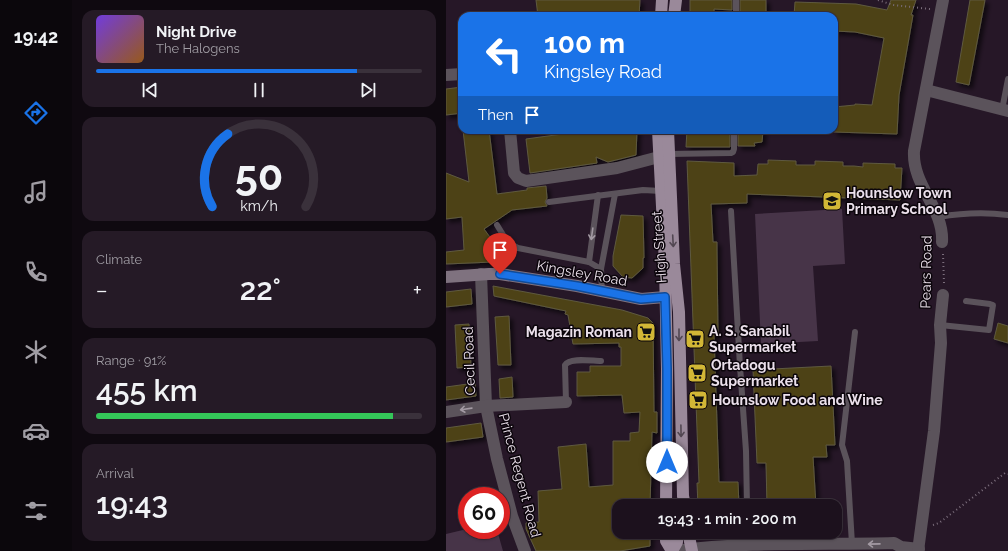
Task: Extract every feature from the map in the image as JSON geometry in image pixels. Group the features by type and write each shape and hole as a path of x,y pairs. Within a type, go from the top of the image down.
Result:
{"main road":[{"path":"661,12 662,0"},
{"path":"674,12 676,0"},
{"path":"659,134 664,155"},
{"path":"664,155 667,134"},
{"name":"High Street","path":"664,155 666,190 679,312 682,499"},
{"name":"High Street","path":"666,190 666,499"},
{"path":"665,297 678,296"},
{"path":"666,539 672,551 677,539"},
{"path":"690,539 692,550"}],"street":[{"name":"Pears Road","path":"942,6 914,151 914,162 919,181 939,218 943,232 942,242"},
{"path":"446,75 458,74"},
{"path":"926,90 1005,111"},
{"path":"510,134 514,172 518,178 526,181 616,168 664,155"},
{"name":"Kingsley Road","path":"446,277 480,274 513,276 602,290 645,299 665,297"},
{"name":"Cecil Road","path":"446,412 486,406 480,274"},
{"name":"Pears Road","path":"919,550 934,431 943,296"},
{"path":"486,406 566,402"},
{"name":"Prince Regent Road","path":"486,406 512,516 525,551"},
{"path":"676,551 747,545 894,543 919,550"}],"lane":[{"path":"736,0 736,12"},
{"path":"1005,111 1008,79"},
{"path":"664,155 731,153 734,149 734,134"},
{"path":"549,202 643,190 666,190"},
{"path":"602,290 601,269 615,194"},
{"path":"589,262 598,195"},
{"path":"731,211 746,451 747,499"},
{"path":"939,218 975,213 1008,215"},
{"path":"497,225 508,242 518,248 589,262 601,269"},
{"path":"940,325 989,330 993,305 966,301"},
{"path":"852,544 847,461 842,445 855,332"},
{"path":"566,402 566,363 572,360 601,361"},
{"path":"747,539 747,545"}],"path":[{"path":"878,0 893,5 942,6"},
{"name":"Pears Road","path":"942,242 943,296"},
{"path":"922,526 939,523 1005,473 1008,474"}],"shaded area":[{"path":"842,209 845,264 813,266 818,341 761,344 755,214"},
{"path":"458,531 458,539 500,539 503,551 446,551 446,534"}],"building":[{"path":"536,0 640,0 639,12 538,12"},
{"path":"690,0 732,0 732,10 714,9 714,12 690,12"},
{"path":"740,0 766,0 766,12 740,12"},
{"path":"891,0 916,0 911,15 913,15 899,95 897,134 838,132 838,107 855,104 872,105 884,38 855,32 838,31 838,12 794,12 795,2 856,4 887,10"},
{"path":"970,0 985,0 969,85 956,82"},
{"path":"458,88 458,114 446,115 446,89"},
{"path":"463,134 490,134 497,194 546,186 547,198 545,202 547,206 512,210 484,229 492,240 493,262 446,264 446,252 464,250 462,217 446,219 446,173 469,182"},
{"path":"563,134 637,134 636,155 608,162 596,157 597,163 530,173 526,139"},
{"path":"687,134 730,134 730,147 686,147"},
{"path":"738,134 763,134 762,142 754,143 755,146 738,146"},
{"path":"768,160 796,161 796,165 815,165 815,161 843,162 843,166 863,167 863,163 895,164 895,168 902,168 900,200 747,194 747,203 711,204 713,242 717,242 718,335 714,335 719,482 738,482 739,499 698,499 697,483 699,483 687,161 734,163 734,176 757,175 758,164 768,164"},
{"path":"621,215 643,216 643,268 632,278 623,277 613,266 613,256"},
{"path":"493,286 622,310 648,318 652,322 654,412 657,412 657,433 652,432 650,499 612,499 612,539 650,539 650,546 620,551 536,551 526,529 526,523 539,522 538,491 562,489 558,447 586,444 589,487 613,485 613,441 630,441 630,433 639,432 640,412 624,413 622,395 577,396 577,372 590,372 590,366 621,366 621,347 619,347 619,343 573,344 568,315 565,314 566,311 494,296"},
{"path":"471,289 472,304 446,307 446,292"},
{"path":"509,316 511,365 498,365 495,317"},
{"path":"998,323 1008,326 1008,343 994,339"},
{"path":"469,324 471,367 457,368 455,325"},
{"path":"831,366 835,445 826,445 827,457 813,457 816,499 767,499 766,463 757,463 753,370"},
{"path":"512,377 513,397 500,398 499,379"},
{"path":"475,383 476,396 446,400 446,387"},
{"path":"481,423 483,437 446,442 446,428"}],"place":[{"name":"Hounslow Town Primary School","path":"832,201"},
{"name":"Magazin Roman","path":"646,332"},
{"name":"A. S. Sanabil Supermarket","path":"695,339"},
{"name":"Ortadogu Supermarket","path":"697,373"},
{"name":"Hounslow Food and Wine","path":"698,400"}],"route":[{"path":"500,274 602,290 641,299 665,297 667,462"}]}
